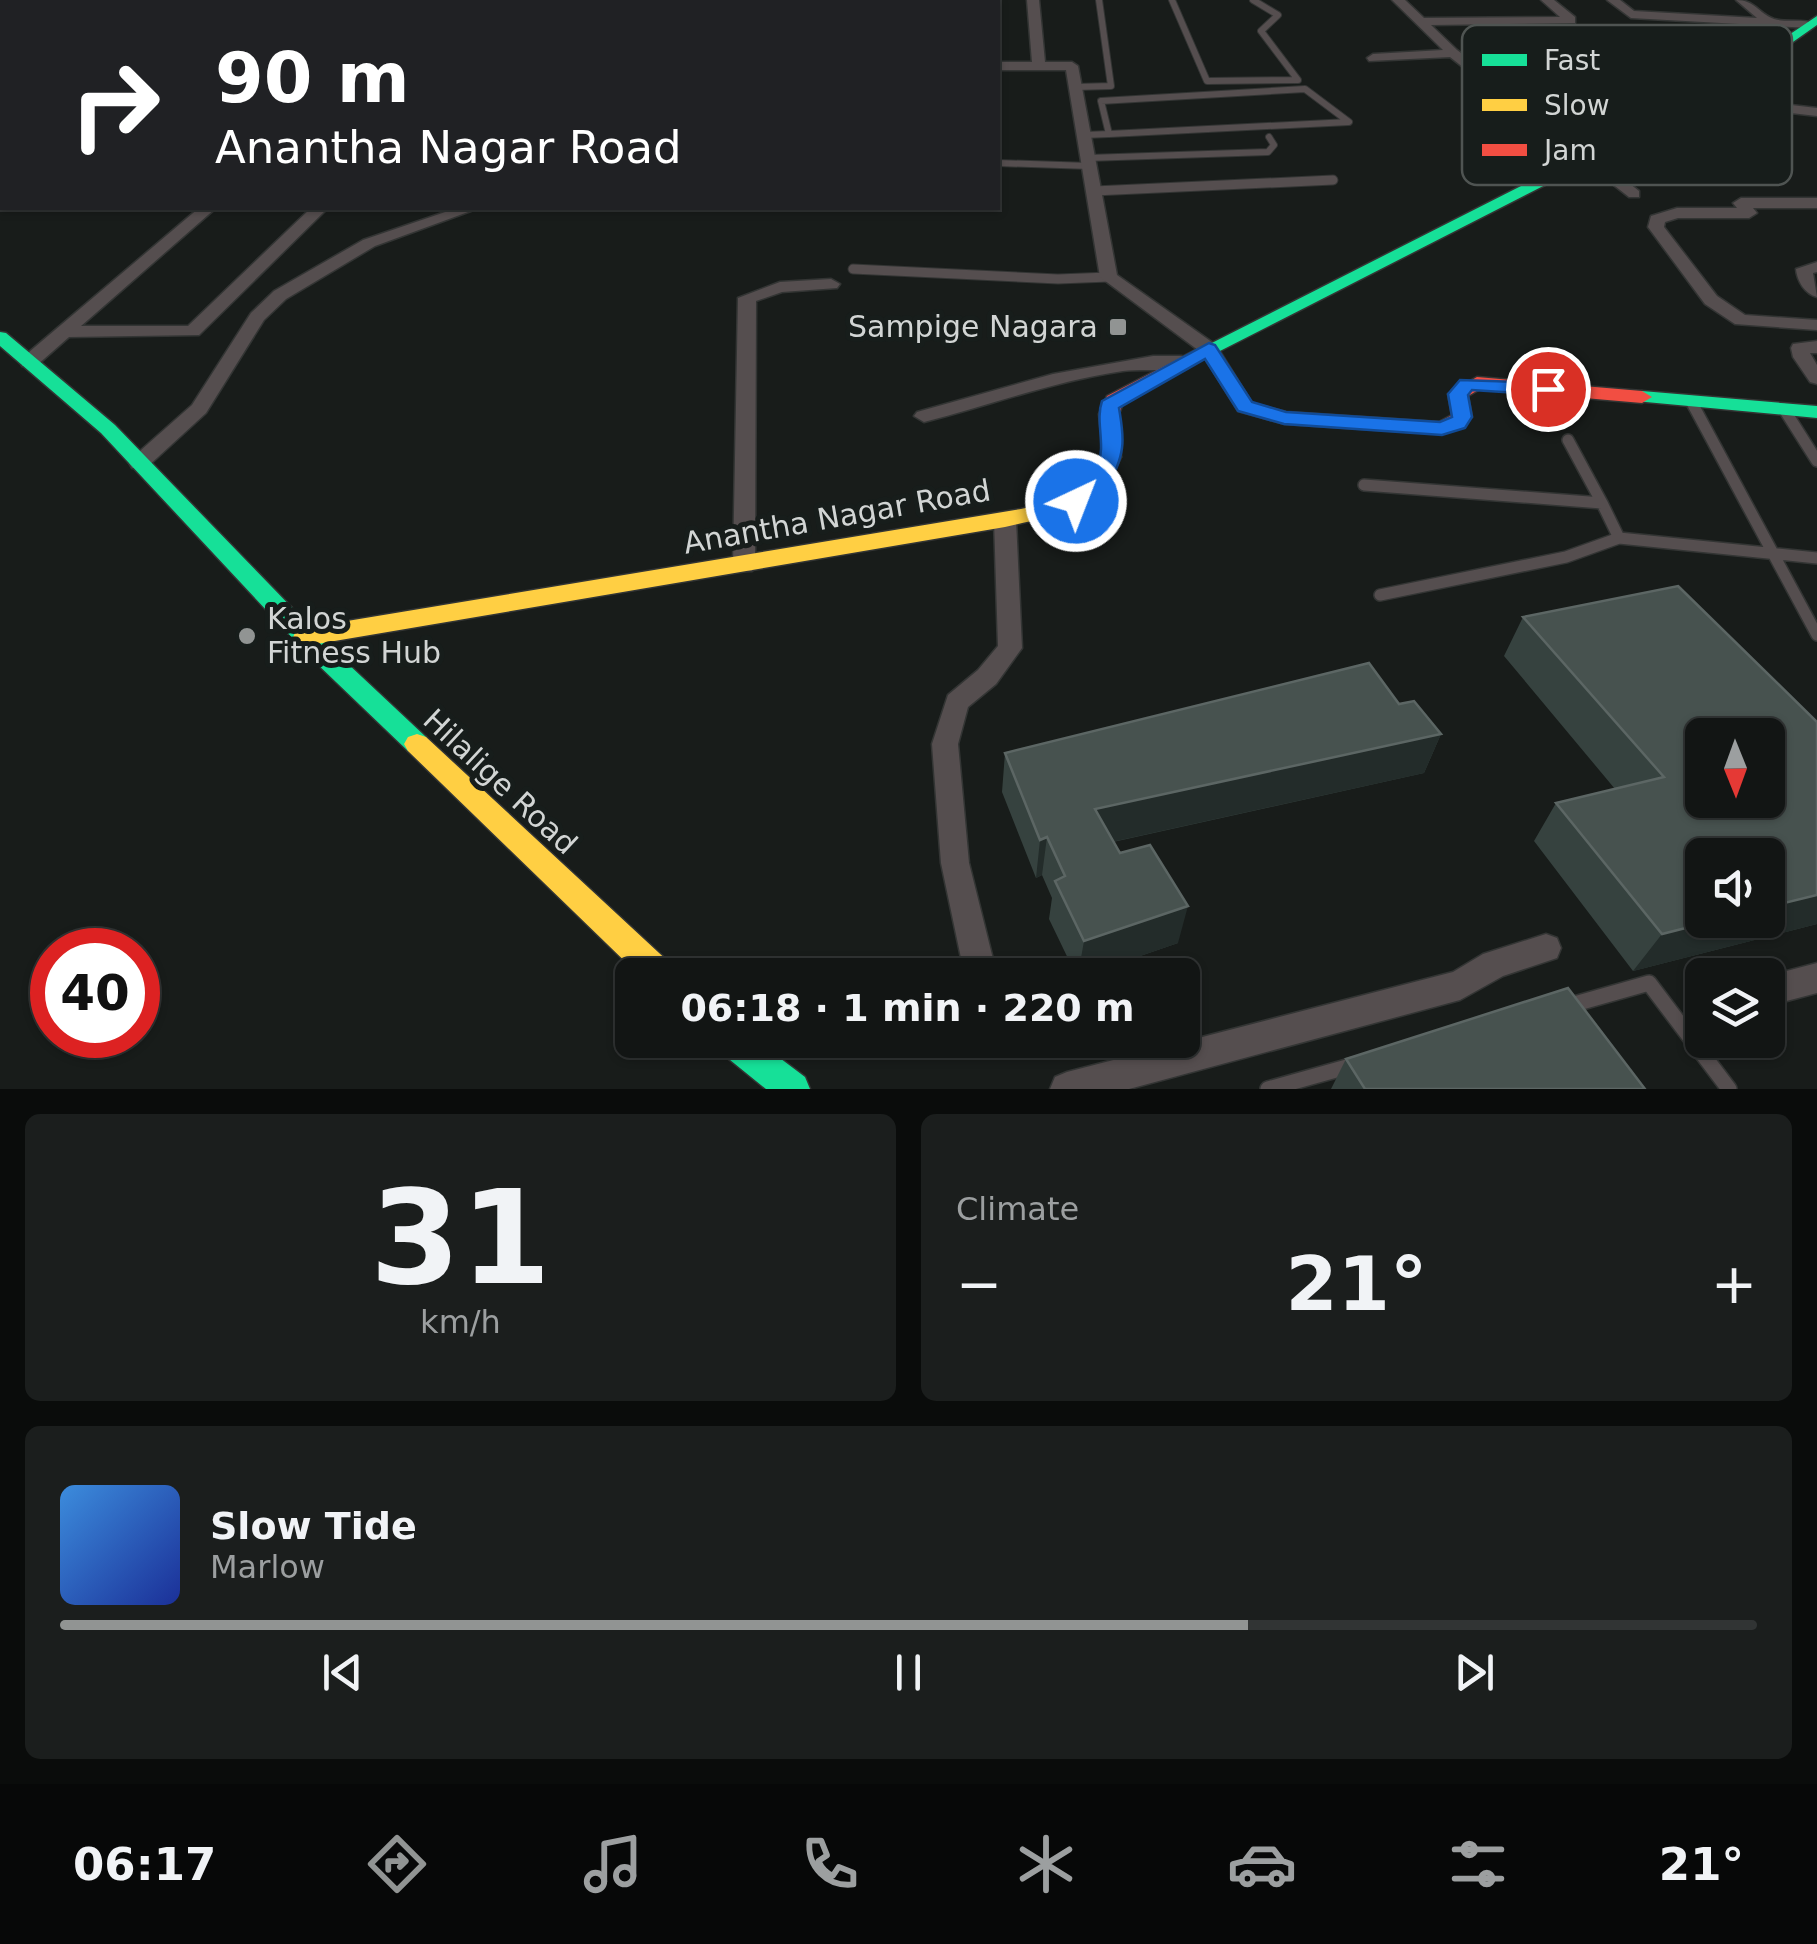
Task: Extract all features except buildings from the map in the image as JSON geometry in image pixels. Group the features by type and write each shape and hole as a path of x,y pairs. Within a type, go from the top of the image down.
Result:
{"street":[{"path":"1033,0 1040,66"},
{"path":"1398,0 1462,60"},
{"path":"1420,22 1571,20 1547,0"},
{"path":"1613,0 1630,14 1814,22"},
{"path":"1742,0 1770,22"},
{"name":"Anantha Nagar Road","path":"1792,37 1814,22"},
{"path":"1373,58 1453,53"},
{"path":"1000,66 1072,66 1109,277 1209,349 1245,406 1284,418 1442,428 1458,423 1462,417 1458,394 1477,383 1817,412"},
{"path":"1792,109 1817,112"},
{"name":"Anantha Nagar Road","path":"305,637 1005,520 1076,501 1090,492 1112,456 1109,406 1182,362 1542,185"},
{"path":"1622,185 1634,194"},
{"path":"1817,204 1741,203 1749,213 1678,214 1657,218 1656,227 1711,300 1741,320 1817,325"},
{"path":"30,362 206,210"},
{"path":"64,332 193,331 318,210"},
{"path":"139,463 199,409 257,317 280,295 369,243 465,210"},
{"path":"1817,267 1804,269 1805,278 1817,292"},
{"path":"744,565 748,298 780,287 832,284"},
{"name":"Hilalige Road","path":"0,337 108,429 305,637 643,958"},
{"path":"1817,346 1800,348 1817,378"},
{"path":"924,416 1030,386 1156,360 1182,362"},
{"path":"977,958 955,863 946,744 957,702 988,678 1010,648 1005,520"},
{"path":"1066,1089 1460,985 1494,964 1546,948"},
{"path":"1785,986 1817,978"},
{"path":"756,1058 793,1089"}],"lane":[{"path":"1076,86 1110,86 1099,0"},
{"path":"1172,0 1207,81 1298,80 1260,31 1278,15 1253,0"},
{"path":"1084,135 1109,134 1330,122 1349,122 1305,89 1102,101 1109,134"},
{"path":"1000,163 1268,152 1274,145 1269,137"},
{"path":"1094,191 1333,180"},
{"path":"854,269 1109,277"},
{"path":"1691,401 1817,635"},
{"path":"1784,409 1817,461"},
{"path":"1568,440 1619,538"},
{"path":"1364,485 1602,504"},
{"path":"1380,595 1566,558 1619,538 1817,558"},
{"path":"1554,1010 1650,983 1729,1089"},
{"path":"1268,1089 1363,1062"}],"traffic: fast":[{"path":"1792,37 1817,20"},
{"path":"1209,349 1533,185"},
{"path":"0,337 108,429 321,653 417,744"},
{"path":"1642,397 1817,412"},
{"path":"753,1058 793,1089"}],"traffic: slow":[{"path":"305,637 1005,520 1053,508 1082,495 1104,473 1111,457"},
{"path":"417,744 643,958"}],"traffic: jam":[{"path":"1111,457 1109,414 1114,400 1209,349 1245,407 1285,418 1442,428 1462,417 1458,394 1477,383 1642,397"}],"place":[{"name":"Sampige Nagara","path":"1118,327"},
{"name":"Kalos Fitness Hub","path":"247,636"}],"route":[{"path":"1076,501 1090,492 1108,468 1113,444 1108,412 1114,400 1209,349 1245,406 1284,418 1442,428 1451,427 1462,417 1458,394 1467,384 1548,389"}]}
